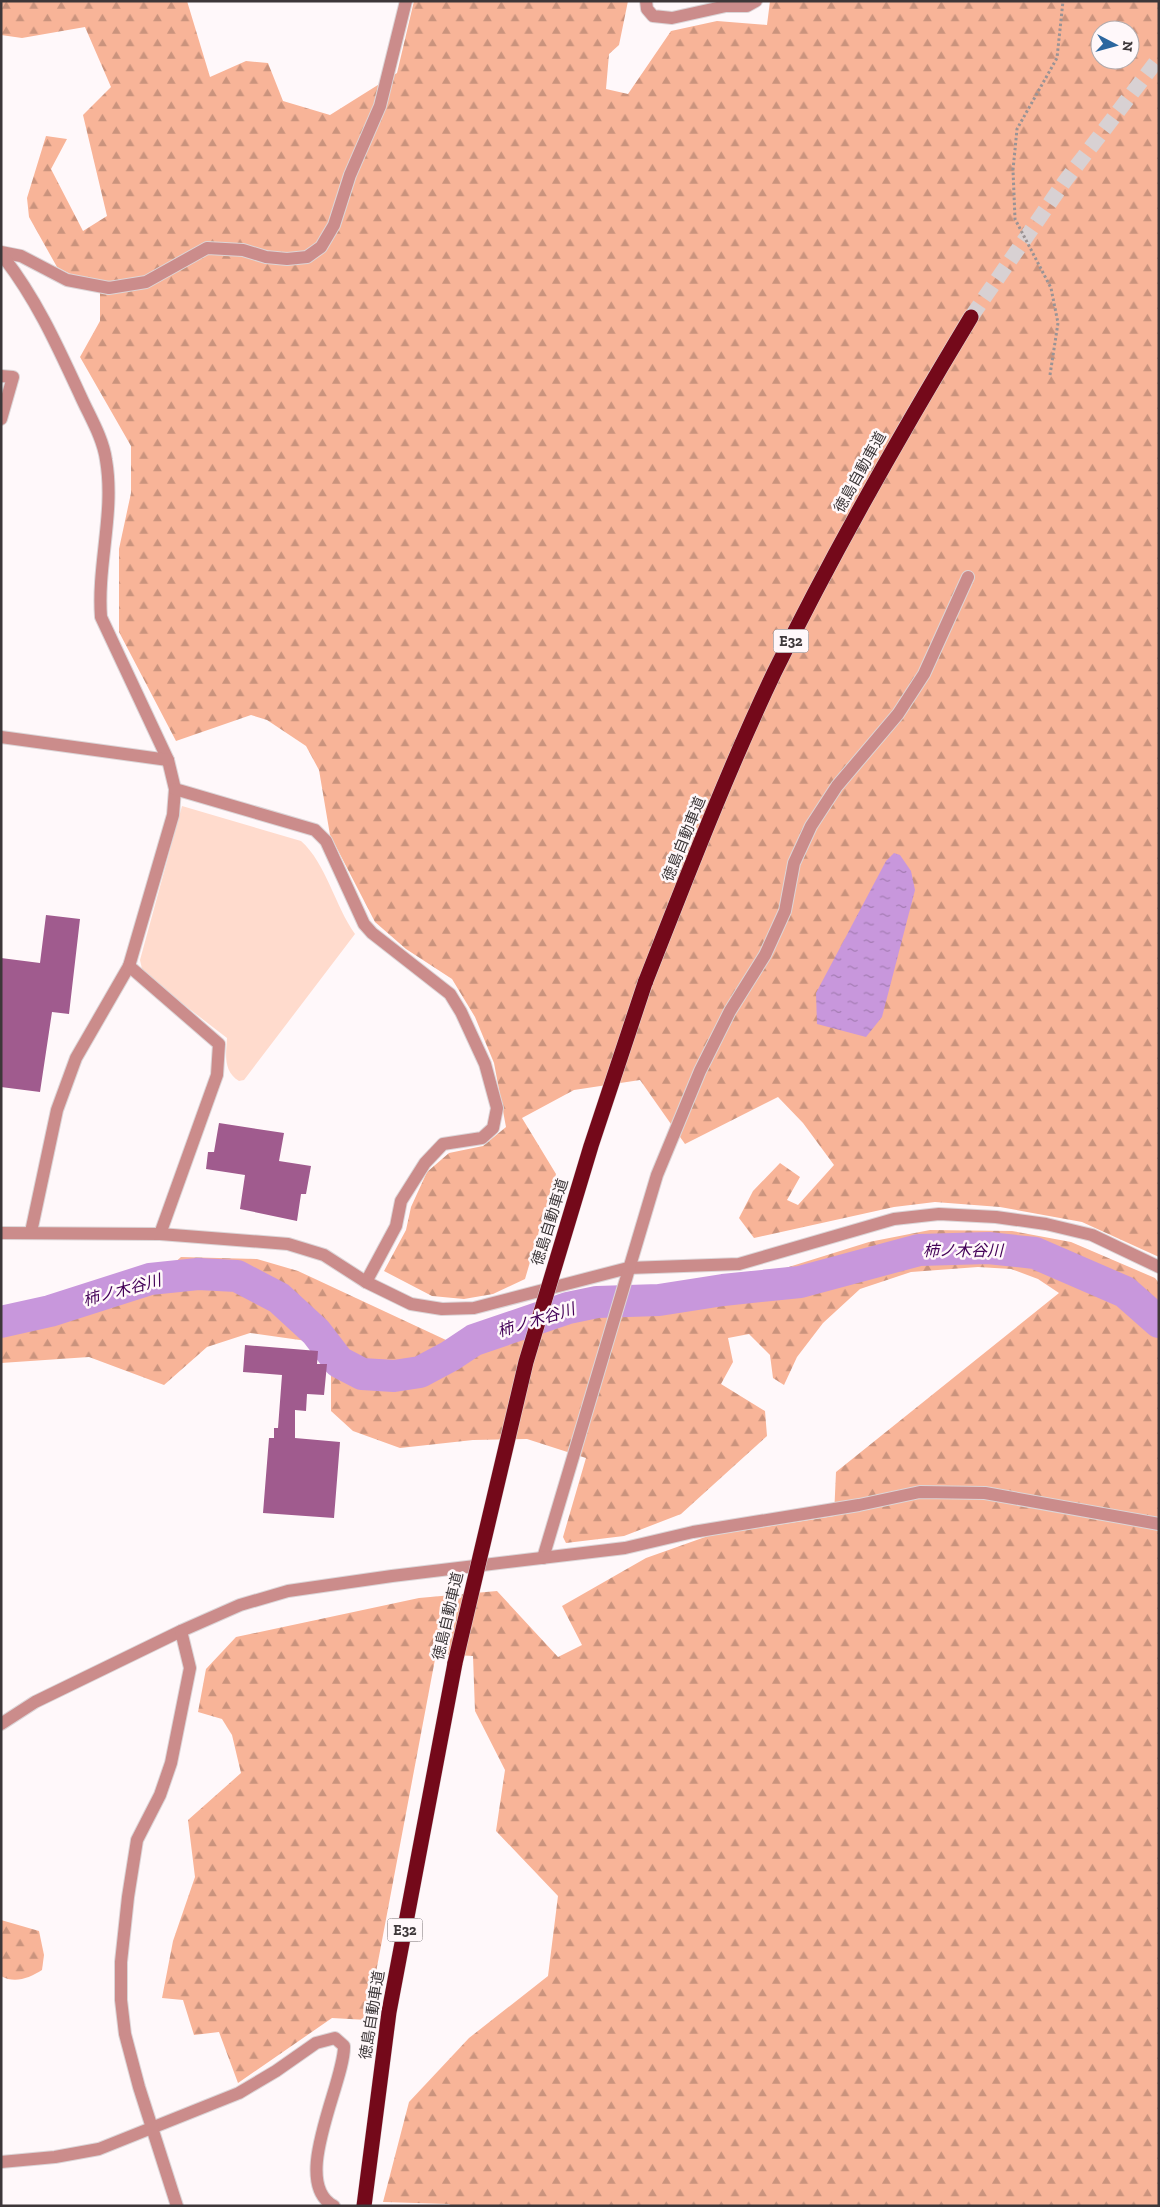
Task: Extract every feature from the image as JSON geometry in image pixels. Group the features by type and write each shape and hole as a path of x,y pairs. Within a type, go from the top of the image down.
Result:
{"highway":[{"name":"徳島自動車道","path":"364,2202 389,2012 455,1662 526,1362 591,1146 645,983 708,823 774,674 845,535 905,425 972,317"}],"street":[{"path":"1,253 22,256 67,280 109,288 146,282 207,248 243,250 266,257 287,259 306,257 321,247 334,225 350,176 380,106 406,1"},
{"path":"646,1 647,9 653,16 672,18 726,6 747,6 756,1"},
{"path":"1,253 22,280 66,365 100,437 106,460 108,493 99,597 101,617 168,760 175,789 173,815 129,966 76,1058 57,1110 31,1232"},
{"path":"1,376 13,377 1,419"},
{"path":"543,1558 657,1175 700,1071 730,1011 765,955 781,920 785,911 794,863 811,826 837,786 898,714 924,674 968,577"},
{"path":"1,737 168,760"},
{"path":"175,789 315,830 326,841 364,924 372,933 450,994 461,1012 484,1064 497,1108 493,1128 482,1138 444,1144 425,1163 401,1201 396,1226 366,1282"},
{"path":"129,966 219,1044 217,1075 160,1234"},
{"path":"1,1232 160,1234 288,1244 324,1255 366,1282 411,1304 442,1309 474,1308 628,1268 739,1264 894,1219 939,1214 996,1217 1046,1224 1092,1235 1159,1267"},
{"path":"1,1724 35,1702 181,1631 240,1605 288,1591 392,1576 625,1548 693,1532 859,1505 920,1492 985,1493 1159,1524"},
{"path":"177,2206 152,2128 126,2034 122,2000 121,1962 128,1896 137,1840 160,1795 170,1763 190,1668 181,1631"},
{"path":"1,2162 54,2157 98,2150 202,2110 240,2093 316,2043 335,2038 344,2046 344,2060 325,2118 316,2173 320,2191 327,2202 334,2206"}],"path":[{"path":"1050,375 1058,323 1051,288 1015,219 1013,170 1017,129 1057,58 1062,1"}],"green space":[{"path":"1,1 187,1 210,77 246,61 268,63 283,101 330,115 397,73 414,1 628,1 619,45 609,54 606,89 628,94 671,31 717,21 767,25 770,1 1159,1 1159,1257 1082,1222 1000,1207 935,1202 894,1207 754,1238 739,1218 753,1191 780,1163 800,1177 787,1200 798,1205 834,1165 803,1123 778,1097 685,1144 640,1080 574,1090 522,1118 556,1174 525,1279 493,1294 464,1299 432,1296 384,1271 406,1230 411,1207 427,1172 449,1153 483,1146 506,1127 494,1063 475,1017 452,979 406,949 375,922 330,835 319,770 306,746 267,720 251,715 176,741 119,632 119,549 131,493 131,446 80,357 100,321 100,290 57,267 29,217 27,198 46,136 67,139 51,169 83,231 107,216 83,115 111,87 85,27 22,38 1,35"},
{"path":"930,1230 1012,1231 1071,1242 1155,1278 1159,1283 1159,2206 452,2206 449,2204 383,2202 409,2102 469,2038 548,1976 558,1896 496,1831 505,1770 475,1711 473,1656 436,1654 367,2020 332,2018 238,2083 219,2032 194,2035 183,2000 162,1998 173,1941 195,1877 188,1820 241,1773 232,1735 222,1719 198,1712 206,1669 236,1637 419,1598 497,1591 558,1657 582,1645 562,1606 646,1558 708,1536 834,1516 836,1472 1059,1293 1038,1279 1011,1269 978,1267 911,1272 860,1289 823,1323 797,1357 784,1385 773,1378 770,1355 749,1334 728,1338 733,1362 721,1384 765,1411 767,1436 681,1514 624,1536 566,1543 563,1537 586,1458 527,1439 473,1440 400,1448 353,1431 331,1411 331,1369 326,1354 314,1342 250,1333 207,1347 164,1385 89,1357 1,1363 1,1328 145,1289 181,1257 257,1259 298,1271 476,1354 570,1315 687,1304 779,1270 869,1242"},
{"path":"1,1920 39,1931 44,1955 42,1970 17,1980 1,1976"}],"shaded area":[{"path":"182,806 301,841 310,850 324,873 355,934 244,1080 239,1081 230,1072 226,1056 227,1038 148,977 142,969 140,960"}],"water":[{"path":"894,853 900,855 911,871 915,890 882,1017 866,1037 817,1024 816,993 886,861"}],"building":[{"path":"46,915 80,919 69,1014 52,1012 40,1092 1,1087 1,958 40,963"},
{"path":"219,1123 284,1133 279,1161 311,1166 306,1194 301,1194 297,1221 240,1209 245,1175 206,1169 208,1152 214,1152"},
{"path":"245,1345 318,1351 317,1364 327,1364 324,1395 307,1394 306,1411 295,1410 295,1438 340,1442 334,1518 263,1513 269,1438 274,1438 274,1428 278,1428 282,1375 243,1372"}],"waterway":[{"name":"柿ノ木谷川","path":"1,1322 50,1311 150,1279 198,1274 237,1276 279,1298 316,1332 339,1362 362,1374 394,1376 420,1372 450,1356 474,1340 568,1308 597,1302 659,1300 723,1290 800,1282 919,1250 988,1248 1035,1253 1125,1292 1159,1322"}],"tunnel":[{"path":"971,317 1065,181 1159,58"}]}
